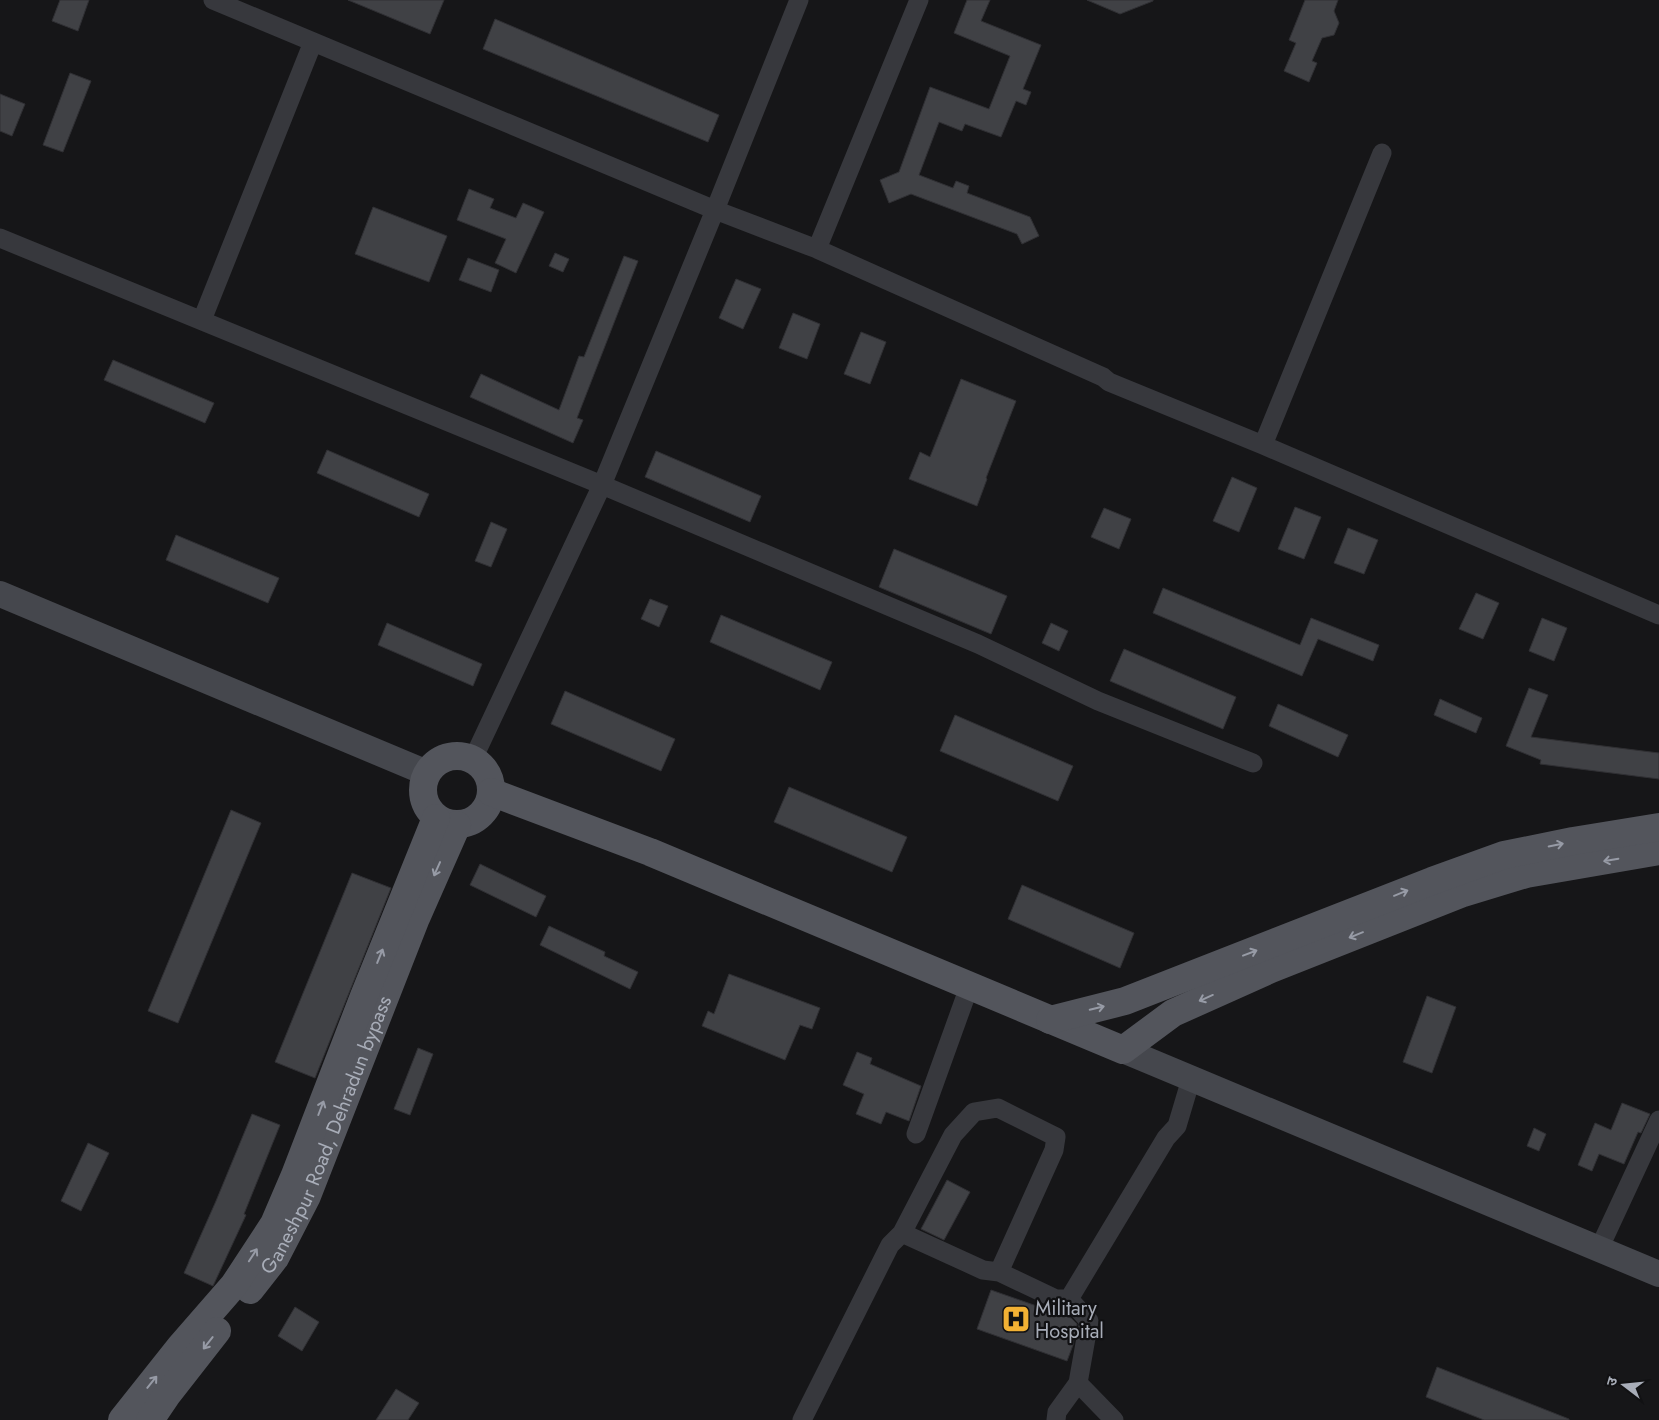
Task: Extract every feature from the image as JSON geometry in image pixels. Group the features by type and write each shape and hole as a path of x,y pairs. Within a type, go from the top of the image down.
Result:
{"main road":[{"path":"0,594 427,773"},
{"path":"450,756 462,756 473,759 482,766 488,776 491,787 490,799 478,817 468,823 446,821 428,810 422,788 430,767 439,760 450,756"},
{"path":"491,792 650,852 1659,1274"},
{"path":"122,1420 180,1347 234,1285 274,1224 368,987 446,821"},
{"name":"Ganeshpur Road, Dehradun bypass","path":"150,1420 167,1395 275,1258 307,1196 416,918 446,821"},
{"path":"1050,1020 1125,1001 1432,881 1504,855 1573,841 1659,828"},
{"path":"1123,1050 1173,1013 1271,969 1463,892 1526,874 1659,852"}],"street":[{"path":"213,0 715,210 817,249 1103,376 1108,382 1263,444 1659,615"},
{"path":"473,759 602,485 799,0"},
{"path":"817,249 919,0"},
{"path":"202,320 313,42"},
{"path":"1263,444 1382,153"},
{"path":"0,238 602,485 978,644 1098,701 1253,763"},
{"path":"916,1134 970,987"},
{"path":"1069,1299 1166,1138 1177,1126 1191,1079"},
{"path":"802,1420 890,1244 902,1233 953,1135 974,1112 998,1108 1056,1137 1054,1150 1000,1272"},
{"path":"1599,1249 1659,1120"},
{"path":"902,1233 983,1270 1000,1272 1056,1299 1069,1299 1089,1321 1078,1383 1057,1412 1056,1420"},
{"path":"1078,1383 1114,1420"}],"building":[{"path":"60,0 89,0 78,31 52,21"},
{"path":"348,0 444,0 430,34"},
{"path":"967,0 990,0 981,21 1041,45 1023,89 1031,92 1026,105 1016,101 1001,137 965,124 962,131 939,122 919,175 953,188 956,181 969,186 967,193 1030,217 1039,236 1022,244 1017,234 911,194 889,203 880,180 899,172 930,87 989,109 1010,56 954,33"},
{"path":"1087,0 1153,0 1153,1 1120,14"},
{"path":"1305,0 1338,0 1334,11 1339,23 1334,35 1322,38 1312,61 1317,63 1309,82 1284,71 1296,43 1289,40"},
{"path":"495,19 719,115 708,142 483,49"},
{"path":"70,73 91,81 63,152 43,145"},
{"path":"0,94 25,104 12,136 0,131"},
{"path":"469,189 494,199 490,208 516,218 523,203 544,212 516,273 495,263 506,239 457,220"},
{"path":"373,207 447,236 429,282 355,254"},
{"path":"555,253 569,259 563,272 549,266"},
{"path":"624,256 638,261 577,418 583,420 573,443 470,397 481,374 559,410 579,356 584,357"},
{"path":"468,258 499,270 491,292 459,280"},
{"path":"736,279 761,289 743,329 719,318"},
{"path":"793,313 820,324 807,359 779,348"},
{"path":"861,332 886,342 870,384 844,374"},
{"path":"113,360 214,403 205,423 104,380"},
{"path":"961,379 1016,401 977,506 909,479 920,452 930,457"},
{"path":"327,450 429,494 419,517 317,473"},
{"path":"656,451 761,496 750,522 645,477"},
{"path":"1232,477 1257,488 1239,532 1213,521"},
{"path":"1295,507 1321,517 1304,559 1278,549"},
{"path":"1104,508 1131,519 1119,549 1091,537"},
{"path":"491,522 507,529 491,567 475,561"},
{"path":"1348,528 1378,540 1364,574 1334,563"},
{"path":"176,535 279,578 268,603 166,560"},
{"path":"894,549 1007,596 991,634 879,587"},
{"path":"1163,588 1300,645 1311,618 1379,645 1373,661 1318,639 1302,676 1153,613"},
{"path":"1476,593 1499,603 1483,639 1459,629"},
{"path":"650,599 668,606 659,627 641,619"},
{"path":"721,615 832,662 820,690 710,642"},
{"path":"1542,618 1567,628 1554,661 1529,651"},
{"path":"387,623 482,664 473,686 378,645"},
{"path":"1051,623 1068,631 1059,651 1042,643"},
{"path":"1124,649 1236,697 1223,729 1110,681"},
{"path":"1529,688 1548,695 1531,737 1659,753 1659,779 1540,764 1541,760 1506,746"},
{"path":"565,691 675,739 661,771 551,724"},
{"path":"1440,699 1482,718 1476,733 1434,715"},
{"path":"1278,704 1348,735 1338,757 1269,726"},
{"path":"955,715 1073,766 1058,801 940,751"},
{"path":"789,787 907,837 892,872 774,822"},
{"path":"231,810 261,823 178,1023 148,1011"},
{"path":"480,864 546,896 536,917 470,885"},
{"path":"352,873 391,888 315,1078 275,1062"},
{"path":"1022,885 1134,933 1120,968 1008,919"},
{"path":"549,926 605,952 604,956 638,972 630,989 540,945"},
{"path":"729,974 820,1008 812,1029 800,1025 785,1060 702,1026 708,1011 714,1014"},
{"path":"1427,996 1456,1007 1432,1073 1403,1062"},
{"path":"418,1048 433,1054 410,1115 394,1109"},
{"path":"857,1052 872,1058 870,1064 921,1086 909,1121 886,1112 881,1124 856,1114 864,1094 843,1085"},
{"path":"1622,1103 1650,1114 1641,1133 1638,1132 1624,1164 1599,1154 1592,1171 1578,1165 1595,1123 1611,1130"},
{"path":"252,1114 280,1125 244,1214 246,1215 213,1286 184,1273"},
{"path":"1534,1128 1546,1134 1539,1151 1527,1146"},
{"path":"88,1143 109,1153 81,1211 61,1201"},
{"path":"947,1180 970,1192 944,1240 921,1229"},
{"path":"991,1290 1071,1318 1077,1324 1073,1345 1067,1361 977,1329"},
{"path":"295,1307 319,1322 302,1351 278,1336"},
{"path":"1437,1367 1569,1420 1484,1420 1426,1397"},
{"path":"396,1389 419,1403 408,1420 376,1420"}],"place":[{"name":"Military Hospital","path":"1016,1319"}]}
